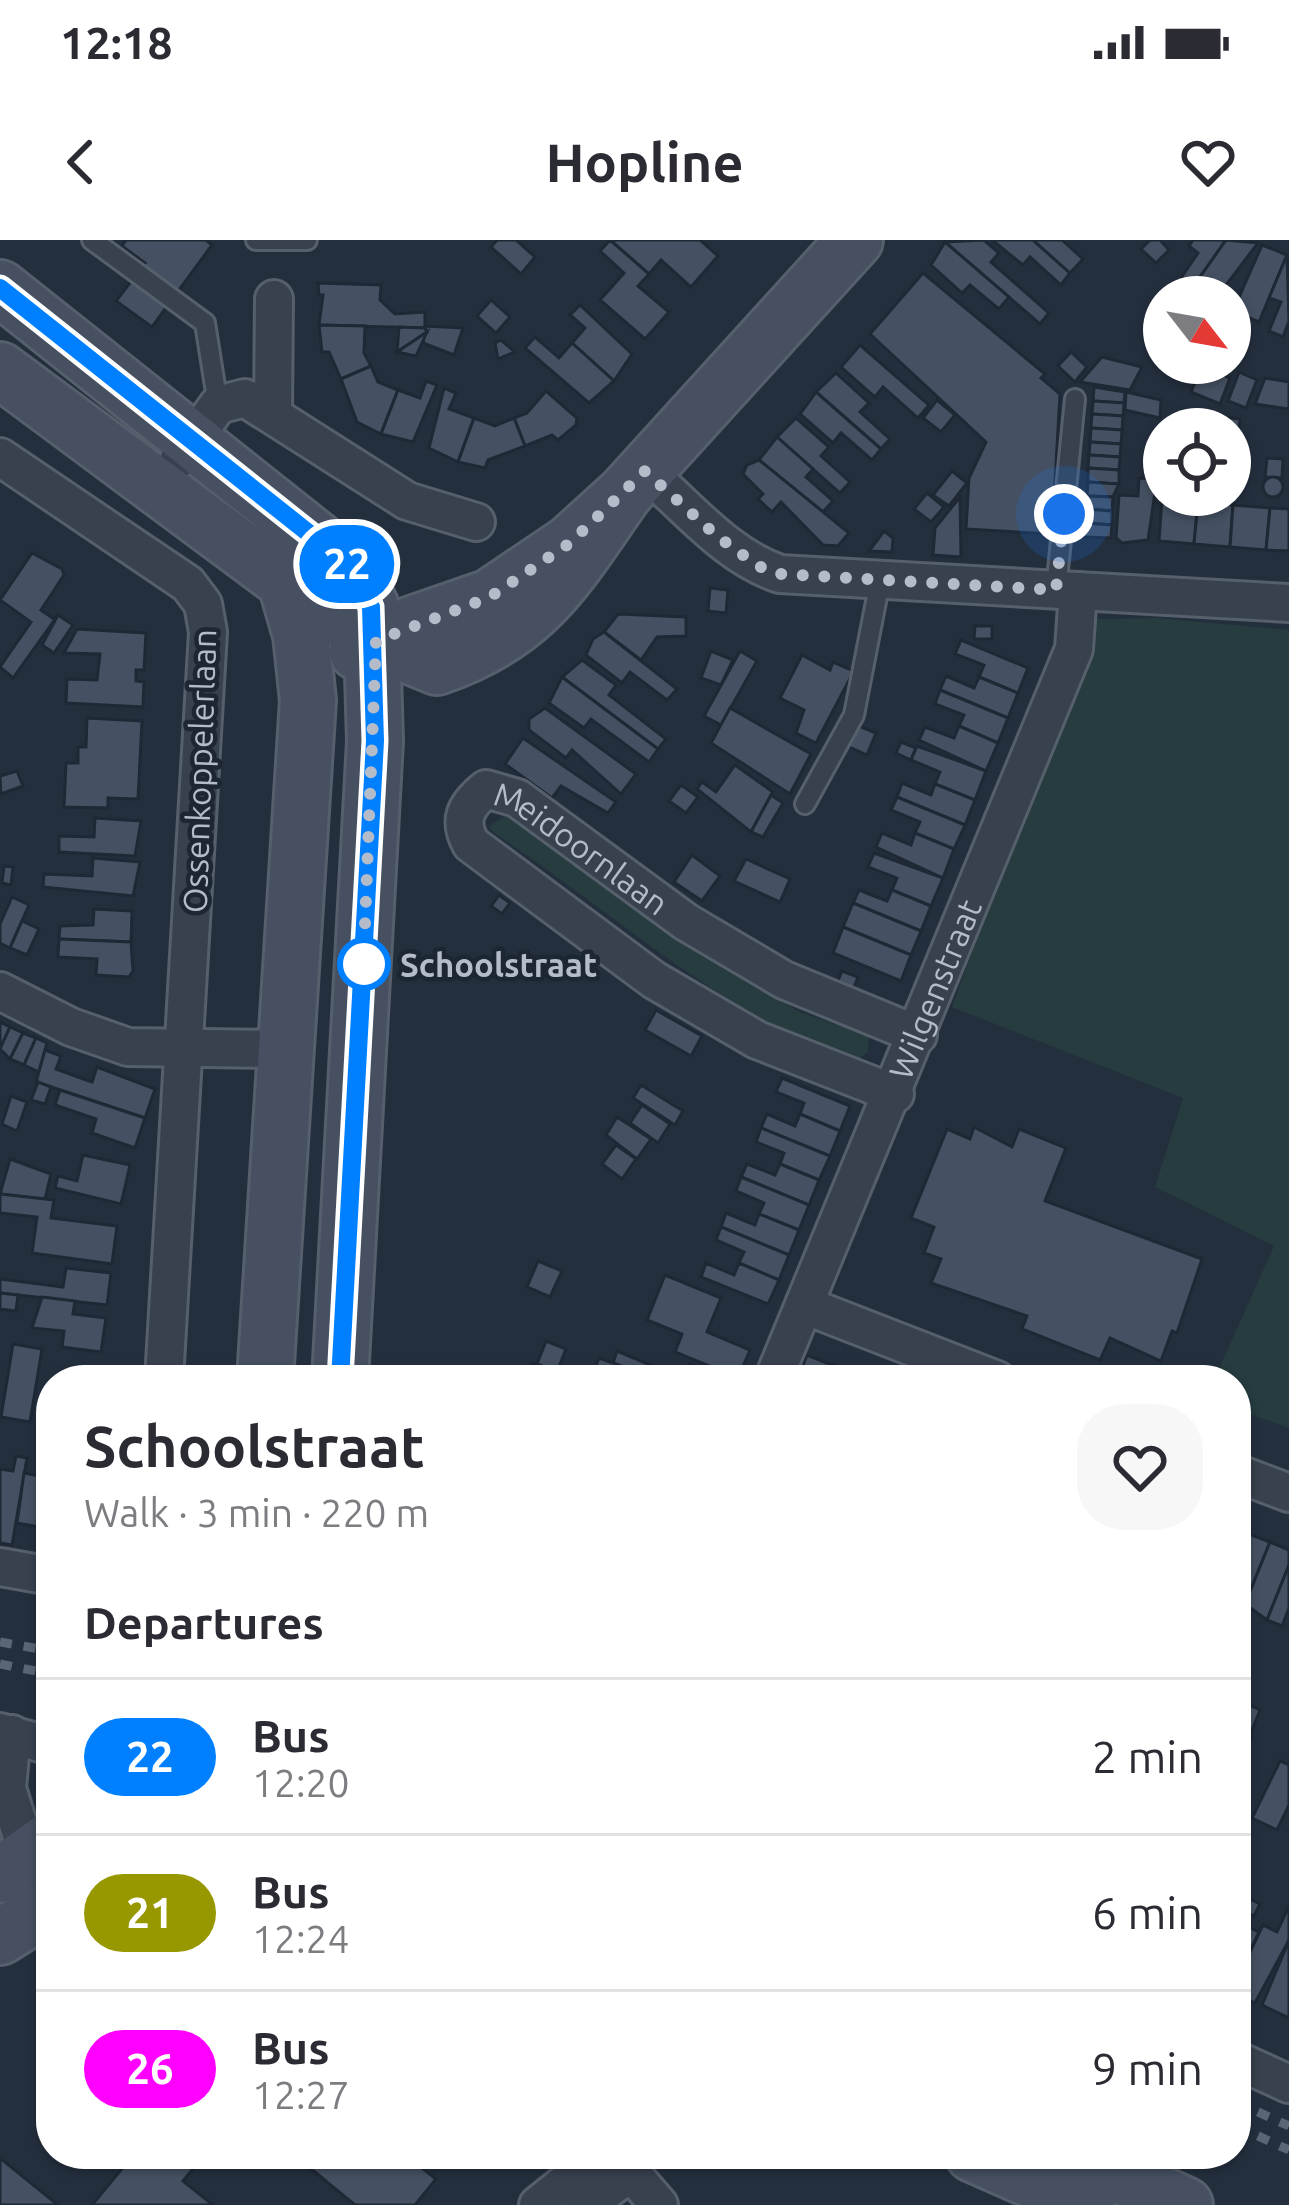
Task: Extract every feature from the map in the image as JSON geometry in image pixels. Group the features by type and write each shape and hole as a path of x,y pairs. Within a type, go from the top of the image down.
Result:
{"main road":[{"path":"308,693 338,662 376,641 490,597 570,543 635,482 855,240"},
{"path":"0,288 206,421 350,566 371,607 376,641 358,1113 341,1365"},
{"path":"0,370 286,583 376,641"},
{"path":"266,1365 308,693 301,635 286,583"},
{"path":"1007,2169 1088,2205"},
{"path":"1106,2169 1185,2205"}],"street":[{"path":"273,414 274,299"},
{"path":"160,486 206,421 244,398 407,501 476,522"},
{"name":"Ossenkoppelerlaan","path":"0,457 188,584 203,604 208,632 205,730 187,1047"},
{"path":"635,482 758,566 805,578 1289,603"},
{"name":"Wilgenstraat","path":"779,1365 895,1094 1074,649 1067,591"},
{"name":"Meidoornlaan","path":"895,1094 757,1040 654,980 471,844 463,828 464,813 486,789 500,789 686,922 764,968 919,1035"},
{"path":"0,991 71,1027 128,1047 285,1049"},
{"path":"165,1365 187,1047"},
{"path":"804,1305 958,1365"},
{"path":"1251,1479 1289,1493"},
{"path":"0,1567 36,1573"},
{"path":"31,1916 26,1855 7,1788 6,1733 36,1742"},
{"path":"1251,2067 1289,2084"},
{"path":"538,2205 639,2181"},
{"path":"586,2205 639,2181"}],"lane":[{"path":"92,240 205,323 206,421"},
{"path":"256,240 308,240"},
{"path":"1067,591 1075,399"},
{"path":"805,804 854,715 880,581"}],"green space":[{"path":"1157,618 1289,630 1289,1428 1251,1414 1251,1365 1221,1365 1274,1246 1155,1187 1183,1098 952,1007 1093,619"},
{"path":"507,815 744,981 802,1013 869,1035 868,1052 860,1058 818,1046 723,996 494,833 489,826"}],"building":[{"path":"126,240 206,240 212,245 152,327 116,301 145,263 122,246"},
{"path":"497,240 516,240 535,257 521,274 491,247"},
{"path":"610,240 700,240 718,256 691,287 661,260 649,274"},
{"path":"610,240 649,274 638,286 669,312 645,339 600,300 624,273 600,251"},
{"path":"984,240 999,253 991,262 1049,313 1040,324 945,242"},
{"path":"992,240 1033,240 1070,273 1061,285 1030,257 1023,265"},
{"path":"1033,240 1062,240 1083,259 1070,273"},
{"path":"1150,240 1160,240 1169,250 1156,263 1141,249"},
{"path":"1193,240 1226,240 1201,276 1182,276 1198,253 1189,246"},
{"path":"1226,240 1258,243 1233,276 1201,276"},
{"path":"945,242 1009,297 999,309 970,285 962,293 931,265"},
{"path":"1262,245 1287,255 1259,322 1251,319 1248,276"},
{"path":"1287,255 1289,321 1283,337 1269,331 1281,302 1269,298"},
{"path":"923,273 1045,374 1041,378 1060,394 1052,534 966,529 969,478 986,442 870,334"},
{"path":"318,283 381,285 380,300 395,314 425,312 425,328 319,325 323,295 319,295"},
{"path":"491,300 510,317 496,333 477,316"},
{"path":"580,305 632,354 614,381 572,343 585,328 570,315"},
{"path":"319,325 365,326 364,353 371,366 341,379 329,352 322,352"},
{"path":"425,326 463,328 454,355 423,343"},
{"path":"399,327 425,328 427,332 397,352"},
{"path":"427,332 416,356 397,352"},
{"path":"535,337 559,358 572,343 614,381 589,403 525,348"},
{"path":"501,340 515,352 498,359 495,343"},
{"path":"860,345 929,405 918,418 883,387 875,397 841,367"},
{"path":"1071,352 1087,367 1075,382 1058,366"},
{"path":"1102,357 1142,367 1130,390 1080,382"},
{"path":"371,366 378,382 398,390 381,434 357,422 341,379"},
{"path":"836,373 869,403 860,412 890,439 881,449 816,392"},
{"path":"1251,377 1257,380 1246,408 1228,401 1234,384 1251,384"},
{"path":"1265,378 1289,382 1289,409 1255,404"},
{"path":"426,381 437,385 413,442 381,434 398,390 420,398"},
{"path":"1194,384 1228,384 1220,404 1191,392"},
{"path":"1094,387 1125,392 1124,403 1093,401"},
{"path":"444,388 456,393 449,409 474,418 458,462 429,448"},
{"path":"546,391 577,418 576,425 558,440 552,435 525,446 514,418 527,413"},
{"path":"816,392 881,449 872,460 841,433 833,443 800,414"},
{"path":"1126,392 1161,400 1161,408 1143,408 1143,414 1125,410"},
{"path":"937,400 955,415 941,432 923,418"},
{"path":"1093,401 1124,403 1123,416 1092,414"},
{"path":"1092,414 1123,416 1122,430 1091,428"},
{"path":"474,418 495,426 514,418 525,446 488,460 485,468 458,462"},
{"path":"796,418 829,447 821,456 850,482 840,493 777,437"},
{"path":"1091,428 1122,430 1121,444 1090,442"},
{"path":"777,437 813,469 806,477 833,501 823,512 759,460"},
{"path":"1090,442 1121,444 1120,457 1089,455"},
{"path":"1089,455 1120,457 1119,470 1088,468"},
{"path":"1267,458 1283,459 1282,478 1265,477"},
{"path":"759,460 849,533 838,546 823,545 781,502 772,512 758,499 763,494 743,474 747,465"},
{"path":"1088,468 1119,470 1119,484 1088,482"},
{"path":"952,471 967,483 949,506 933,495"},
{"path":"1273,477 1283,487 1273,497 1263,487"},
{"path":"1139,478 1143,478 1143,516 1152,516 1148,540 1122,543 1116,538 1119,495 1138,496"},
{"path":"1088,482 1119,484 1113,497 1087,496"},
{"path":"927,493 944,507 931,522 914,509"},
{"path":"1087,496 1113,497 1112,511 1086,509"},
{"path":"960,497 961,557 933,555 935,528"},
{"path":"1251,506 1270,508 1266,550 1230,547 1232,516 1251,516"},
{"path":"1270,508 1289,509 1289,551 1266,550"},
{"path":"1086,509 1112,511 1112,525 1085,523"},
{"path":"1161,516 1197,516 1194,544 1159,541"},
{"path":"1197,516 1232,516 1230,547 1194,544"},
{"path":"1085,523 1112,525 1111,538 1084,537"},
{"path":"884,531 893,538 892,552 869,551"},
{"path":"32,553 62,569 64,575 41,610 54,619 58,615 13,678 0,667 31,622 0,600"},
{"path":"710,588 728,590 726,613 708,611"},
{"path":"618,614 686,617 686,636 657,637 641,660 604,632"},
{"path":"58,615 73,625 54,653 42,645"},
{"path":"975,626 992,626 992,639 974,639"},
{"path":"77,629 146,633 144,670 136,670 136,681 144,682 143,707 66,703 67,679 97,680 100,654 64,653"},
{"path":"604,632 677,689 667,700 630,672 622,683 586,655 593,639"},
{"path":"961,640 1028,668 1018,693 979,677 984,665 955,654"},
{"path":"711,651 733,660 721,685 701,678"},
{"path":"740,651 757,661 721,725 704,716"},
{"path":"802,655 830,670 833,662 854,671 816,743 796,733 804,710 780,698"},
{"path":"582,660 616,685 609,695 666,739 658,749 562,677"},
{"path":"946,676 974,688 979,677 1018,693 1008,718 940,690"},
{"path":"562,677 658,749 649,762 591,719 584,728 549,703"},
{"path":"940,690 1008,718 998,743 959,726 964,715 935,704"},
{"path":"545,708 636,774 621,794 572,750 566,758 529,730 529,719"},
{"path":"730,708 811,754 790,794 711,743"},
{"path":"87,718 142,721 138,799 108,798 108,808 64,807 66,763 78,763 78,747 86,747"},
{"path":"854,724 876,733 867,755 845,745"},
{"path":"959,726 998,743 986,771 919,740 925,727 954,738"},
{"path":"523,738 616,802 608,813 561,786 552,798 505,764"},
{"path":"901,742 916,748 911,760 896,753"},
{"path":"917,746 986,771 975,800 935,784 940,772 911,760"},
{"path":"735,765 773,792 751,832 697,789 702,782 716,792"},
{"path":"17,771 23,786 1,794 0,776"},
{"path":"902,783 931,795 935,784 975,800 965,825 897,797"},
{"path":"681,785 698,797 686,813 669,801"},
{"path":"771,795 783,803 763,837 751,832"},
{"path":"897,797 965,825 954,849 915,833 920,822 891,810"},
{"path":"95,818 141,821 135,856 59,852 59,836 94,837"},
{"path":"882,833 911,845 915,833 954,849 943,878 876,847"},
{"path":"874,853 943,878 931,906 892,890 897,878 868,867"},
{"path":"692,855 720,876 702,901 674,882"},
{"path":"93,858 140,862 133,896 43,887 44,874 92,876"},
{"path":"746,859 790,879 780,902 734,881"},
{"path":"4,866 13,867 11,885 2,883"},
{"path":"859,890 887,901 892,890 931,906 921,931 853,903"},
{"path":"499,895 510,903 502,914 491,906"},
{"path":"12,897 29,905 10,948 0,943 0,924"},
{"path":"853,903 921,931 911,955 843,927"},
{"path":"94,909 132,911 131,942 59,939 60,926 93,925"},
{"path":"22,921 39,929 27,955 10,948"},
{"path":"843,927 911,955 901,981 833,953"},
{"path":"59,939 131,942 133,971 129,977 96,975 97,959 58,957"},
{"path":"842,971 858,977 853,990 837,983"},
{"path":"656,1010 702,1036 691,1056 645,1030"},
{"path":"0,1022 10,1027 0,1049"},
{"path":"10,1027 23,1033 10,1059 0,1049"},
{"path":"23,1033 36,1038 24,1065 10,1059"},
{"path":"36,1038 47,1043 39,1072 24,1065"},
{"path":"45,1050 61,1056 56,1069 92,1082 97,1067 155,1089 145,1118 36,1082"},
{"path":"782,1078 850,1106 840,1131 800,1114 804,1103 776,1092"},
{"path":"38,1082 51,1087 45,1104 31,1100"},
{"path":"641,1085 683,1111 675,1125 633,1098"},
{"path":"60,1090 145,1118 135,1148 92,1133 96,1119 55,1105"},
{"path":"11,1096 27,1102 17,1131 2,1124"},
{"path":"642,1105 670,1124 658,1143 630,1123"},
{"path":"767,1114 795,1126 800,1114 840,1131 830,1156 761,1128"},
{"path":"617,1117 651,1139 637,1159 606,1135"},
{"path":"974,1127 1012,1147 1019,1129 1066,1148 1045,1201 1202,1259 1177,1333 1172,1331 1161,1361 1110,1338 1100,1360 1022,1329 1027,1316 931,1283 941,1259 924,1253 934,1227 911,1218 947,1129 970,1139"},
{"path":"761,1128 830,1156 819,1180 780,1164 784,1153 756,1142"},
{"path":"616,1145 636,1159 622,1179 602,1164"},
{"path":"83,1155 130,1165 121,1204 55,1188 58,1176 77,1181"},
{"path":"10,1159 51,1174 45,1199 0,1194"},
{"path":"747,1164 775,1175 780,1164 819,1180 809,1205 741,1177"},
{"path":"741,1177 809,1205 799,1230 759,1214 764,1203 736,1191"},
{"path":"0,1194 54,1200 51,1218 117,1226 112,1264 32,1253 37,1217 0,1213"},
{"path":"726,1213 755,1225 759,1214 799,1230 789,1255 721,1227"},
{"path":"721,1227 789,1255 779,1280 739,1263 744,1252 716,1240"},
{"path":"538,1261 562,1271 550,1297 527,1287"},
{"path":"706,1263 734,1275 739,1263 779,1280 768,1304 701,1277"},
{"path":"66,1268 111,1273 107,1305 0,1293 0,1279 63,1287"},
{"path":"665,1275 721,1298 707,1332 750,1350 744,1365 706,1365 675,1352 682,1334 647,1320"},
{"path":"0,1293 18,1295 16,1311 0,1309"},
{"path":"42,1297 75,1301 73,1314 106,1318 101,1352 62,1347 64,1331 32,1328"},
{"path":"546,1341 566,1349 560,1365 537,1364"},
{"path":"13,1344 42,1349 30,1422 1,1417"},
{"path":"617,1351 651,1365 618,1365 613,1363"},
{"path":"807,1355 832,1365 803,1365"},
{"path":"16,1456 27,1458 12,1545 0,1543 0,1469 13,1471"},
{"path":"24,1473 36,1475 36,1526 17,1523"},
{"path":"1251,1535 1270,1542 1251,1589"},
{"path":"1270,1542 1289,1550 1289,1565 1267,1620 1251,1608 1251,1589"},
{"path":"1289,1565 1289,1608 1282,1626 1267,1620"},
{"path":"1251,1706 1260,1710 1251,1732"},
{"path":"1280,1761 1289,1765 1289,1805 1277,1830 1252,1818"},
{"path":"1289,1906 1289,1940 1255,2003 1251,2001 1251,1950 1263,1925 1277,1932"},
{"path":"1289,1943 1289,2018 1262,2005"},
{"path":"0,2158 58,2205 0,2205"},
{"path":"122,2169 193,2169 183,2181 213,2205 92,2205"},
{"path":"311,2169 424,2169 436,2179 415,2205 355,2205"}],"railway":[{"path":"0,1642 36,1648"},
{"path":"0,1664 36,1671"},
{"path":"1251,2109 1289,2126"},
{"path":"1251,2133 1289,2150"}],"bus line":[{"name":"22","path":"0,288 350,566 371,607 376,641 375,741 341,1365"}],"place":[{"name":"Schoolstraat","path":"364,964"}],"route":[{"path":"364,964 363,976 376,641 490,597 570,543 645,471 758,566 805,578 1056,590 1064,514"}]}
